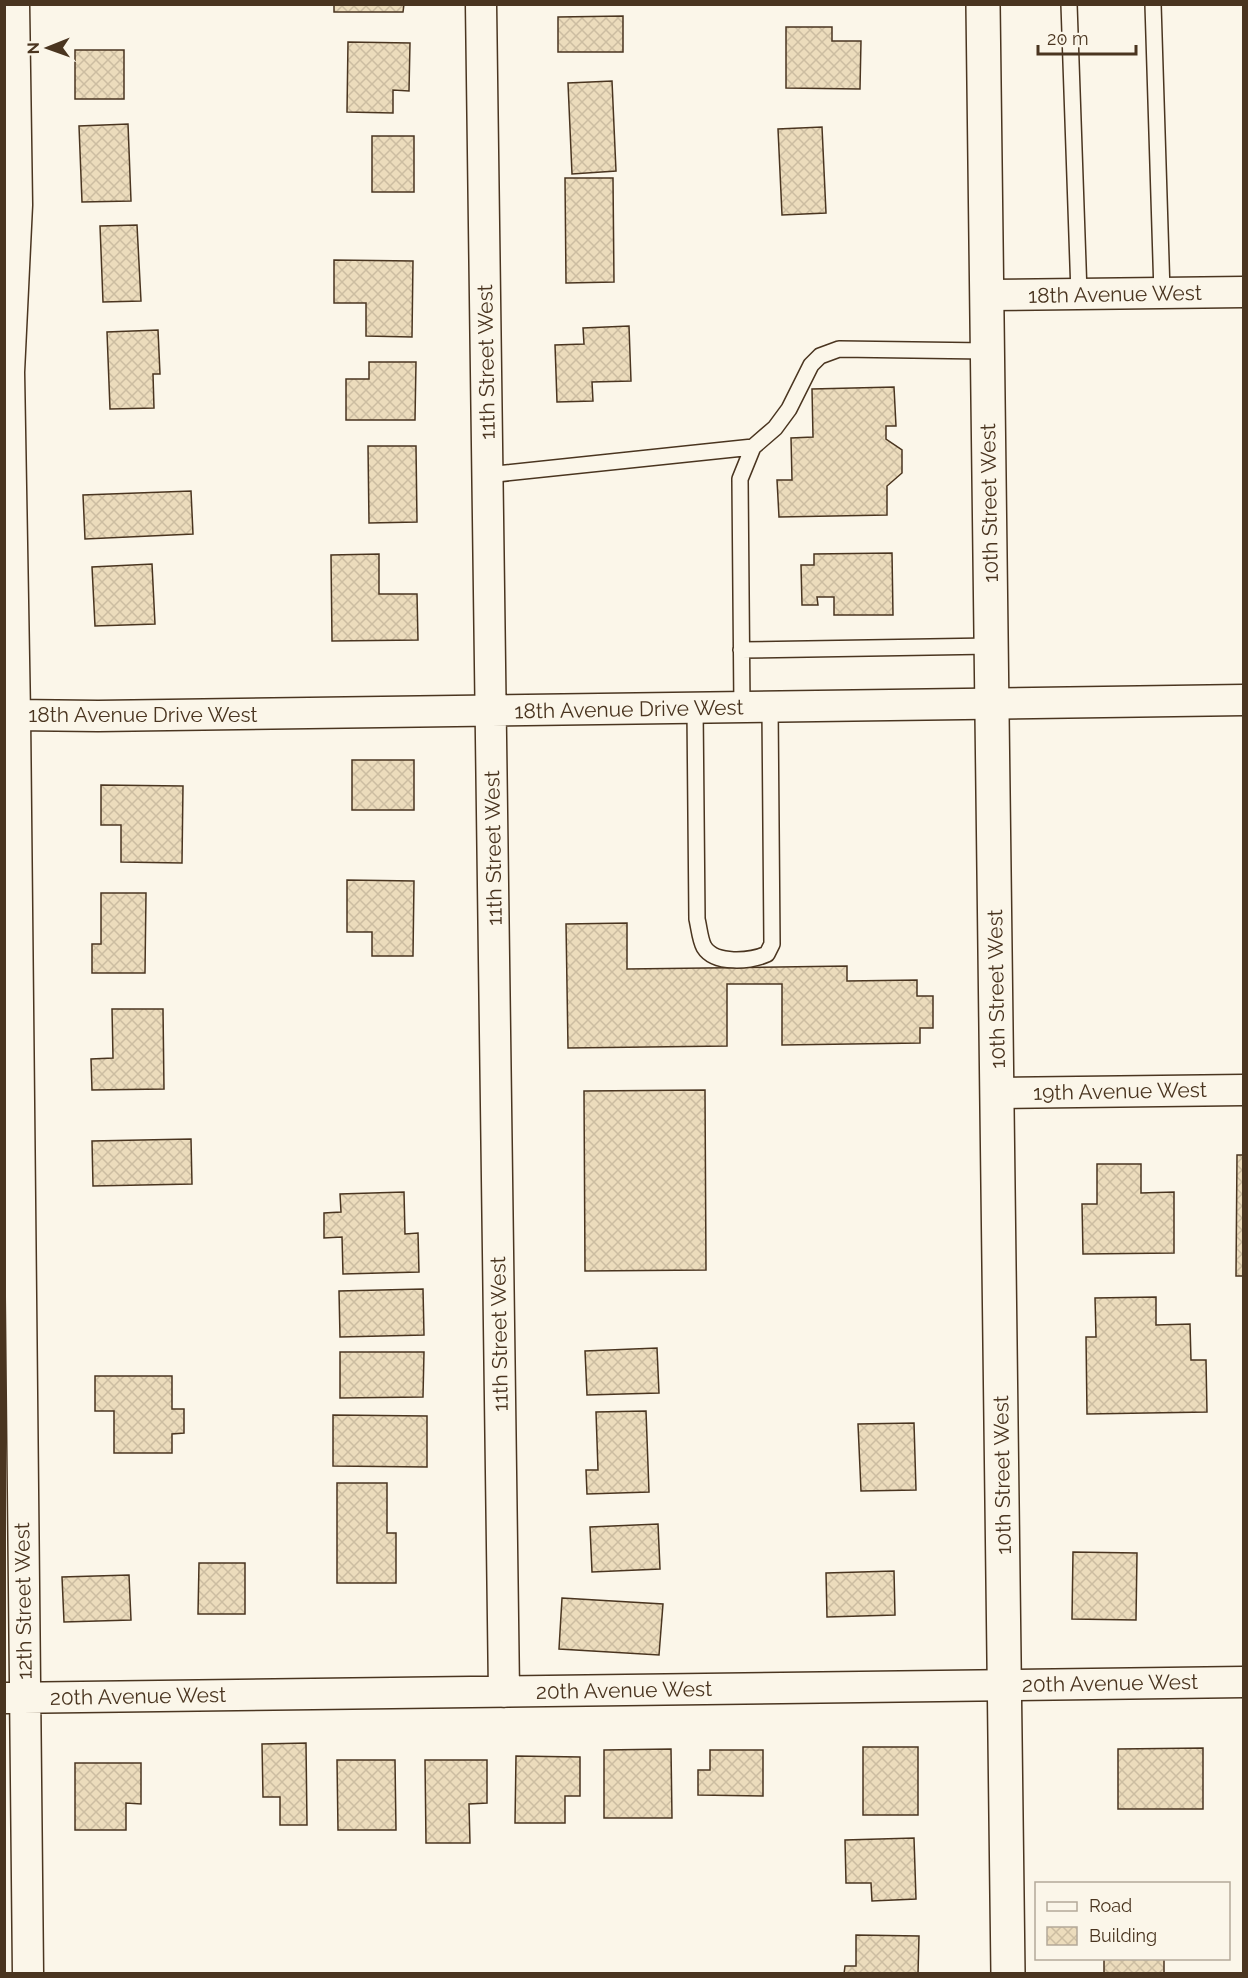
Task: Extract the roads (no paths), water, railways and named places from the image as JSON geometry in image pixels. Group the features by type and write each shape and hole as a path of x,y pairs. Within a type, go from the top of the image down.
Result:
{"street":[{"name":"12th Street West","path":"14,4 17,205 7,391 15,715 14,1698 28,1974"},
{"name":"11th Street West","path":"481,4 504,1692"},
{"name":"10th Street West","path":"983,4 1008,1974"},
{"name":"18th Avenue West","path":"986,295 1244,292"},
{"name":"18th Avenue Drive West","path":"15,715 98,716 1244,700"},
{"name":"19th Avenue West","path":"997,1093 1244,1090"},
{"name":"20th Avenue West","path":"14,1698 1244,1682"}],"lane":[{"path":"1069,4 1079,294"},
{"path":"1153,4 1162,293"},
{"path":"695,708 697,919 704,947 714,956 738,959 757,958 767,954 772,944 756,707 741,650 740,479 753,447 775,428 789,409 811,365 820,356 838,349 987,351"},
{"path":"487,475 753,447"},
{"path":"741,650 991,646"}]}
